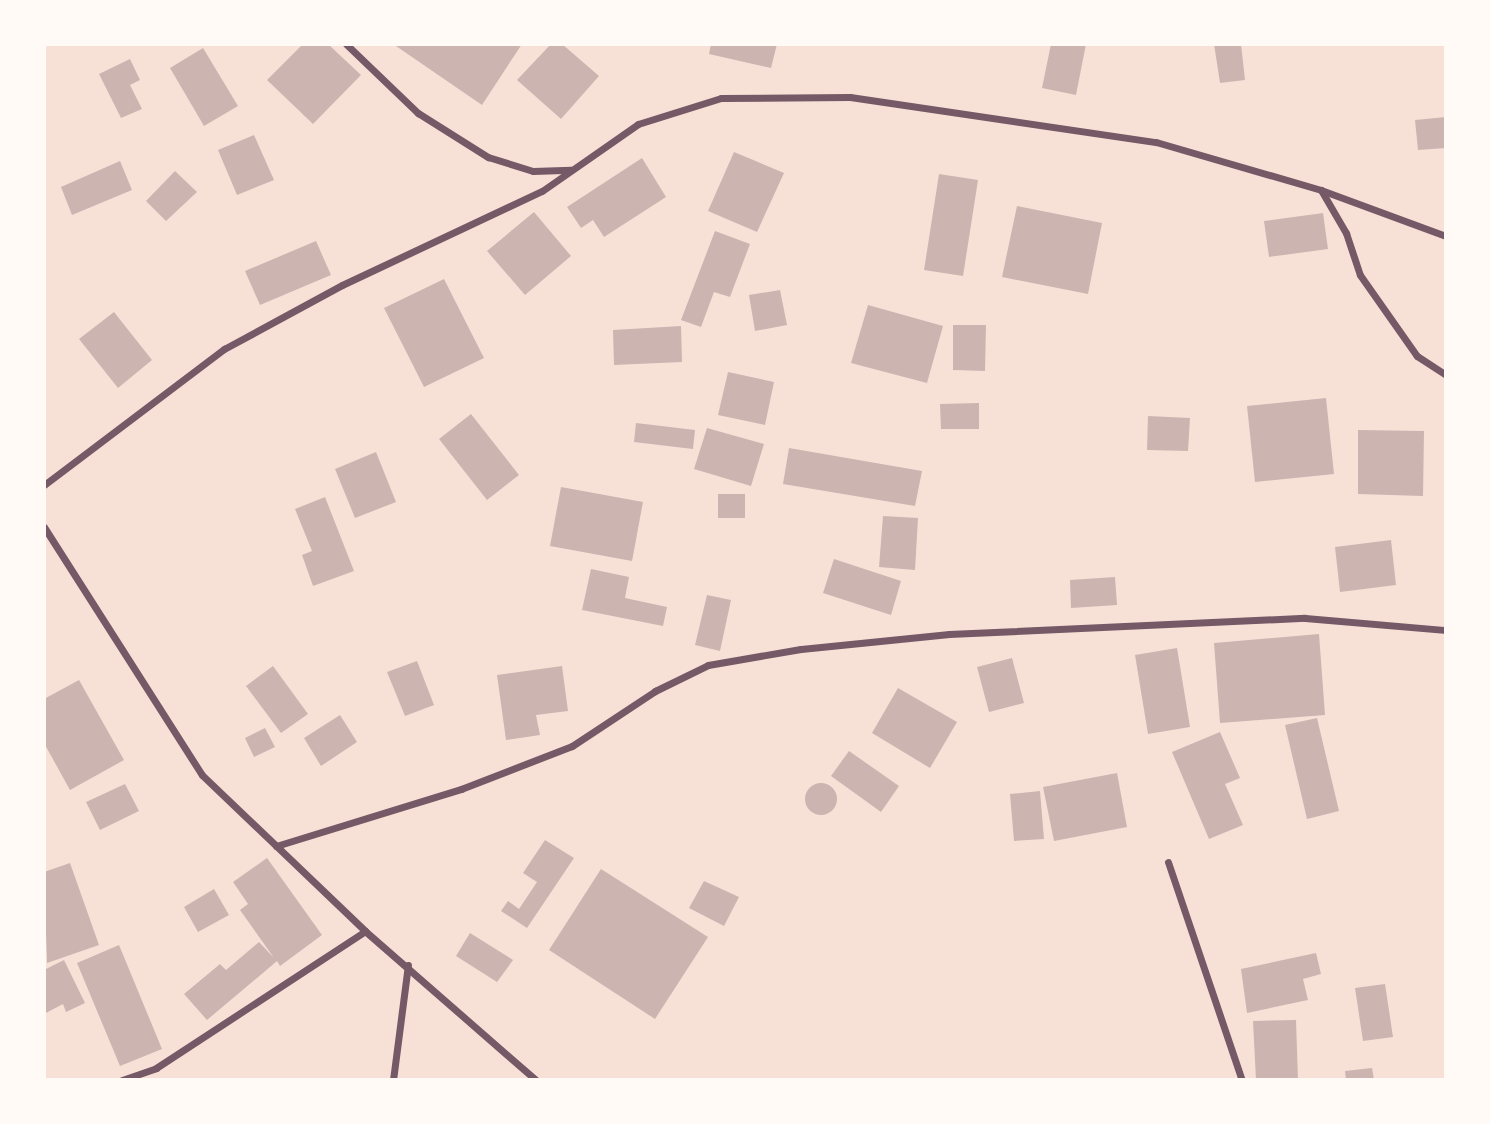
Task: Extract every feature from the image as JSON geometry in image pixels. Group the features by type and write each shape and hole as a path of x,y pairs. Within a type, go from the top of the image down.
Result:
{"street":[{"path":"346,44 418,113 488,157 533,171 571,170"},
{"path":"44,485 224,349 342,285 542,191 638,124 721,97 850,97 1156,142 1321,190 1446,236"},
{"path":"1321,190 1346,233 1360,275 1417,356 1446,375"},
{"path":"44,527 201,775 365,931 408,965 536,1080"},
{"path":"276,846 461,789 572,746 654,691 708,665 801,649 976,633 1305,618 1446,630"},
{"path":"1168,862 1242,1080"},
{"path":"122,1080 156,1068 365,931"},
{"path":"393,1080 408,965"}],"building":[{"path":"303,44 328,44 361,75 313,124 267,80"},
{"path":"393,44 522,44 482,105"},
{"path":"551,44 562,44 599,76 561,119 517,80"},
{"path":"711,44 777,44 771,68 709,54"},
{"path":"1051,44 1086,44 1076,95 1042,88"},
{"path":"1214,44 1241,44 1245,80 1220,83"},
{"path":"203,48 238,106 204,126 170,68"},
{"path":"130,59 140,80 130,85 142,109 121,118 99,74"},
{"path":"1446,117 1446,148 1418,150 1415,120"},
{"path":"254,135 274,180 237,195 218,150"},
{"path":"734,152 784,173 757,232 708,211"},
{"path":"642,158 666,197 604,237 593,220 581,228 567,207"},
{"path":"120,161 132,190 72,215 61,187"},
{"path":"175,171 197,192 166,221 146,201"},
{"path":"939,174 978,180 963,276 924,270"},
{"path":"1017,206 1102,223 1088,294 1002,277"},
{"path":"534,212 571,256 525,295 487,251"},
{"path":"1323,213 1328,249 1269,257 1264,221"},
{"path":"715,231 750,244 730,297 714,292 701,327 681,320"},
{"path":"316,241 331,275 260,305 245,271"},
{"path":"444,279 484,358 424,387 384,308"},
{"path":"780,290 787,325 755,331 749,295"},
{"path":"868,305 943,326 927,383 851,363"},
{"path":"114,312 152,360 118,388 79,339"},
{"path":"953,325 986,325 985,371 953,370"},
{"path":"681,326 682,362 614,365 613,330"},
{"path":"728,372 774,382 765,425 718,415"},
{"path":"1326,398 1334,474 1255,482 1247,406"},
{"path":"979,403 979,429 941,429 940,404"},
{"path":"471,414 519,475 487,500 439,439"},
{"path":"1148,416 1190,418 1188,451 1147,450"},
{"path":"636,423 695,430 693,449 634,442"},
{"path":"707,428 764,444 751,486 694,469"},
{"path":"1358,430 1424,431 1423,496 1358,494"},
{"path":"789,448 922,471 915,506 783,484"},
{"path":"376,452 396,502 355,518 335,469"},
{"path":"561,487 643,502 632,561 550,546"},
{"path":"718,494 745,494 745,518 718,518"},
{"path":"325,497 354,571 313,586 302,555 312,551 295,509"},
{"path":"883,516 918,518 915,570 879,567"},
{"path":"1391,540 1396,585 1340,592 1335,547"},
{"path":"834,559 901,581 891,615 823,593"},
{"path":"591,569 629,577 625,598 667,607 663,626 582,610"},
{"path":"1115,577 1117,605 1071,608 1070,580"},
{"path":"707,595 731,600 720,651 695,645"},
{"path":"1319,634 1325,715 1220,723 1214,643"},
{"path":"1177,648 1190,727 1148,734 1135,655"},
{"path":"1012,658 1024,703 989,712 977,667"},
{"path":"417,661 434,705 405,716 387,672"},
{"path":"273,666 308,714 281,733 246,686"},
{"path":"562,666 568,711 536,715 540,735 506,740 497,675"},
{"path":"79,680 124,760 70,790 44,743 44,699"},
{"path":"898,688 957,722 930,768 872,733"},
{"path":"340,715 357,742 321,766 304,738"},
{"path":"1317,718 1339,811 1307,819 1285,725"},
{"path":"265,728 275,747 254,757 245,738"},
{"path":"1220,732 1240,778 1225,784 1243,825 1209,839 1172,752"},
{"path":"849,751 899,786 881,812 831,776"},
{"path":"1117,773 1127,827 1054,841 1043,787"},
{"path":"821,783 833,787 837,799 833,811 821,815 809,811 805,799 809,787"},
{"path":"125,784 139,811 100,830 86,802"},
{"path":"1040,791 1044,839 1014,841 1010,794"},
{"path":"545,840 574,858 527,928 501,911 508,901 519,909 537,882 523,873"},
{"path":"267,858 322,935 280,966 277,961 207,1020 184,994 220,964 226,970 259,942 274,958 240,910 248,904 233,882"},
{"path":"70,863 99,945 47,963 44,872"},
{"path":"601,869 708,937 655,1019 549,950"},
{"path":"704,881 739,897 724,926 689,908"},
{"path":"214,889 229,915 198,932 184,907"},
{"path":"470,933 513,960 497,982 456,956"},
{"path":"119,945 162,1049 120,1066 77,963"},
{"path":"1316,953 1321,974 1303,979 1308,1000 1247,1013 1241,969"},
{"path":"64,960 85,1003 66,1012 63,1004 44,1014 44,970"},
{"path":"1385,984 1393,1037 1363,1041 1355,988"},
{"path":"1296,1020 1298,1080 1256,1080 1253,1021"},
{"path":"1372,1068 1374,1080 1346,1080 1345,1071"}]}
